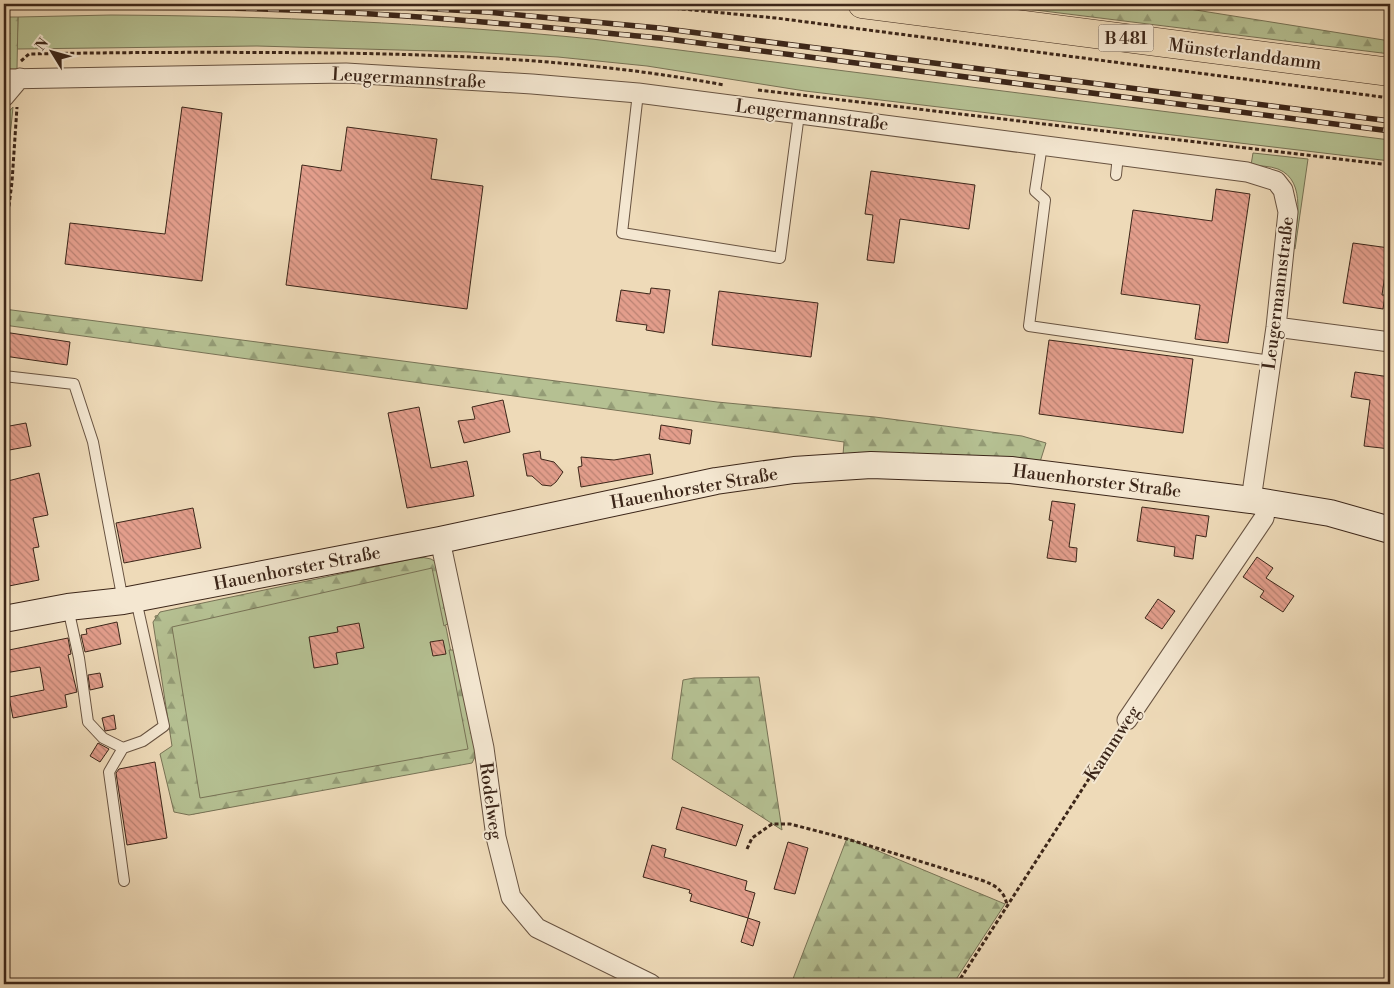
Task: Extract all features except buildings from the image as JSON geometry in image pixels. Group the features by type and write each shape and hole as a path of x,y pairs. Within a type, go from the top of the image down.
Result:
{"main road":[{"name":"Münsterlanddamm","path":"862,4 1390,72"}],"street":[{"name":"Leugermannstraße","path":"12,78 346,73 532,84 638,93 1042,145 1247,172 1276,181 1283,190 1288,212 1271,361 1259,502"},
{"path":"4,97 12,78"},
{"path":"1276,327 1390,342"},
{"name":"Hauenhorster Straße","path":"4,619 68,607 130,600 440,540 716,481 794,470 871,465 1011,470 1330,513 1390,530"},
{"name":"Kammweg","path":"1126,720 1264,518 1259,502"},
{"name":"Rodelweg","path":"440,540 484,748 496,838 511,897 536,928 651,984"}],"lane":[{"path":"638,93 622,233 780,258 799,114"},
{"path":"1042,145 1035,191 1045,200 1028,326 1271,361"},
{"path":"1116,175 1118,155"},
{"path":"4,376 74,384 92,442 130,600 164,726 143,741 123,748 109,772 124,881"},
{"path":"68,607 79,658 88,722 103,738 123,748"}],"path":[{"path":"630,4 776,18 1390,98"},
{"path":"4,246 12,182 12,78 21,62 29,54 241,52 508,58 628,69 734,86"},
{"path":"753,89 1390,165"},
{"name":"Kammweg","path":"957,984 1126,720"},
{"path":"747,849 752,838 772,824 790,824 844,838 981,880 994,885 1004,894 1007,906"}],"green space":[{"path":"987,4 1158,4 1390,41 1390,54"},
{"path":"111,15 352,21 592,39 1390,140 1390,161 805,91 647,66 558,57 469,52 257,46 17,49 18,17"},
{"path":"4,17 18,17 17,69 4,69"},
{"path":"13,107 4,198 4,117"},
{"path":"1253,153 1308,159 1295,249 1293,248 1298,204 1297,193 1293,183 1287,175 1278,169 1251,165"},
{"path":"4,309 717,402 875,417 1022,436 1046,443 1040,462 843,455 844,442 4,325"},
{"path":"421,557 431,559 441,565 449,623 444,626 432,568 172,627 200,798 468,749 449,650 454,650 477,753 472,763 189,815 174,812 160,754 172,746 153,622 160,612"},
{"path":"433,562 472,758 193,814 155,616"},
{"path":"759,677 782,830 672,759 683,680 694,678"},
{"path":"847,838 1005,904 953,984 791,984"}],"railway":[{"path":"350,4 487,12 659,28 1390,121"},
{"path":"4,7 170,7 294,10 377,14 538,27 660,38 1390,131"}]}
